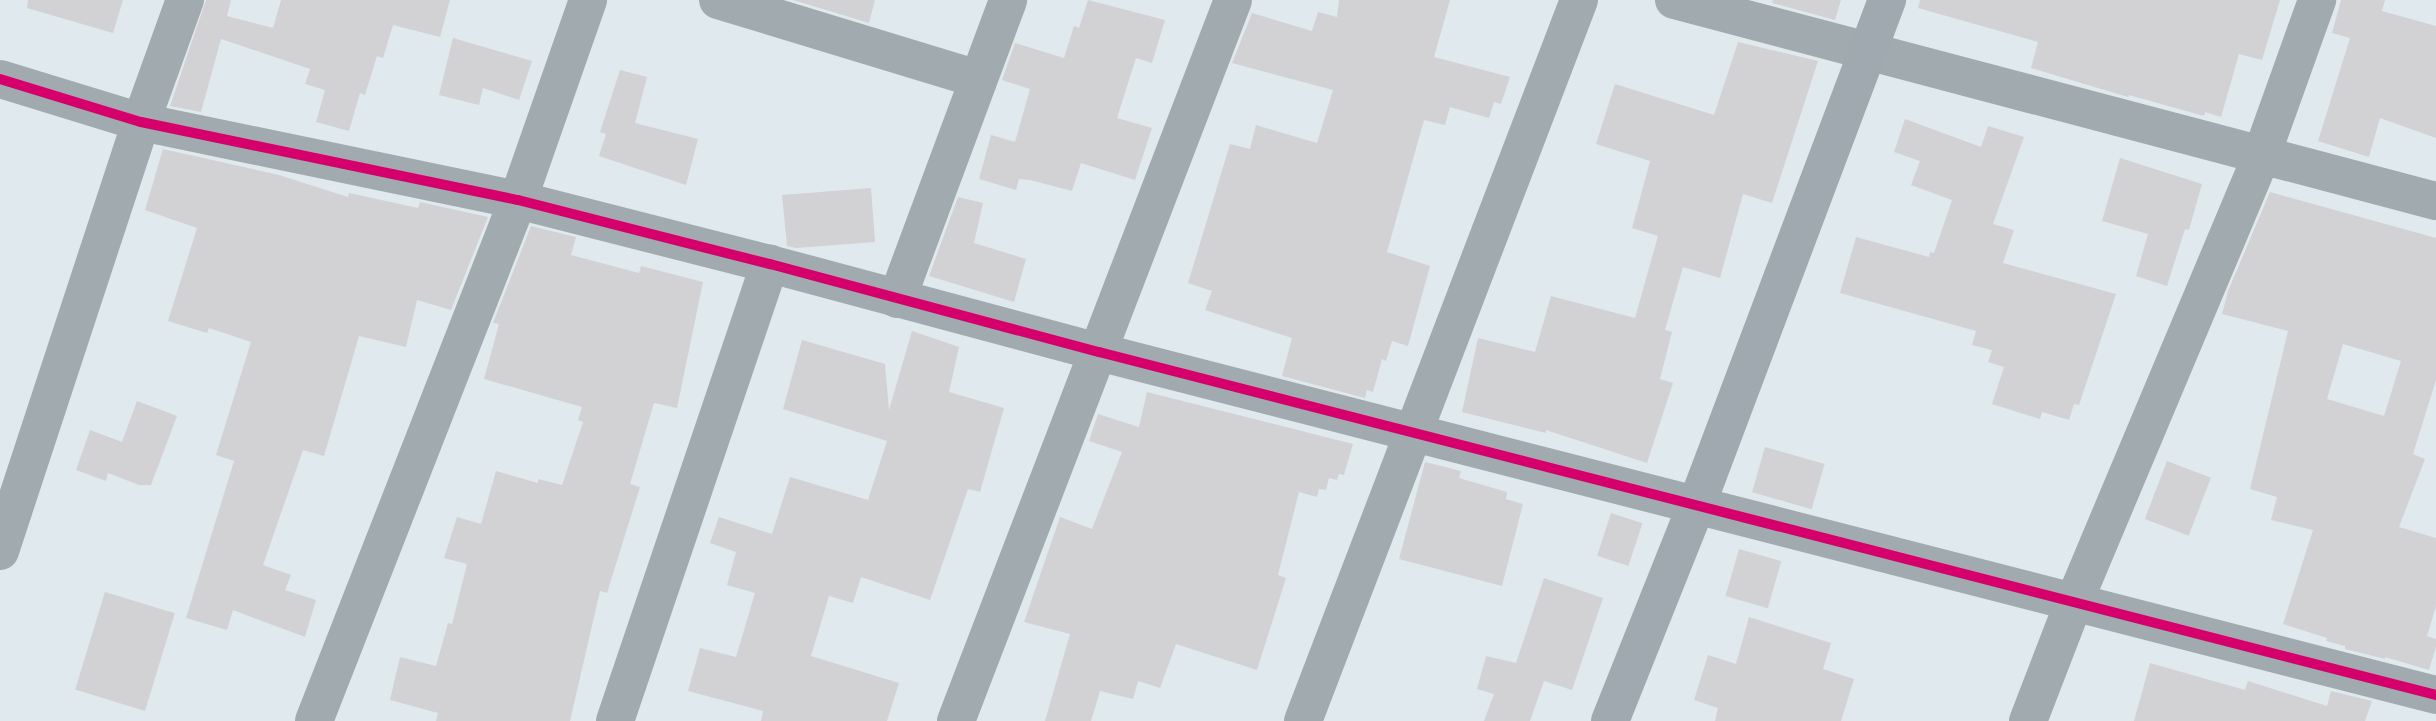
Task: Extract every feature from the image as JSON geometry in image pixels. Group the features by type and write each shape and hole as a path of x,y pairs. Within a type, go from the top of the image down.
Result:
{"street":[{"path":"0,551 141,122 185,0"},
{"path":"314,721 518,200 588,0"},
{"path":"718,0 978,79"},
{"path":"897,299 1008,0"},
{"path":"956,721 1233,0"},
{"path":"1303,721 1578,0"},
{"path":"1674,0 2436,201"},
{"path":"1610,721 1697,504 1887,0"},
{"path":"2028,721 2074,602 2262,154 2317,0"},
{"path":"0,79 141,122 518,200 2436,695"},
{"path":"615,721 770,264"}],"building":[{"path":"28,0 123,0 113,33 27,8"},
{"path":"206,0 231,0 227,16 273,28 281,0 450,0 440,37 393,25 383,58 377,56 365,95 360,93 349,131 316,122 325,90 305,84 310,69 221,39 201,112 170,106"},
{"path":"793,0 875,0 869,23"},
{"path":"1088,0 1165,20 1152,63 1136,58 1117,118 1152,128 1135,180 1081,163 1072,191 1019,179 1016,190 979,179 991,135 1015,142 1030,89 1002,80 1015,43 1064,58 1074,26 1079,28"},
{"path":"1339,0 1450,0 1434,57 1510,77 1501,104 1494,102 1489,118 1450,107 1445,125 1424,120 1387,252 1430,266 1408,346 1392,341 1386,361 1382,359 1373,392 1367,390 1365,398 1282,376 1292,338 1205,310 1212,291 1188,283 1230,144 1250,149 1256,125 1317,143 1333,90 1232,63 1252,13 1312,31 1318,12 1337,17"},
{"path":"1773,0 1841,0 1835,20 1772,3"},
{"path":"1920,0 2280,0 2262,60 2239,54 2221,117 2205,112 2204,116 2129,95 2128,97 2031,68 2038,42 1918,8"},
{"path":"2341,0 2385,0 2382,11 2436,26 2436,138 2380,118 2369,157 2318,141 2350,38 2332,33"},
{"path":"453,38 532,61 519,100 483,88 479,105 439,95"},
{"path":"1738,42 1818,61 1772,203 1743,194 1720,278 1683,267 1665,330 1672,332 1660,379 1673,383 1647,463 1546,430 1546,433 1462,412 1478,338 1535,352 1551,296 1635,318 1658,236 1632,228 1650,161 1596,144 1615,84 1714,115"},
{"path":"620,70 647,77 635,123 698,139 686,185 599,156 606,134 600,132"},
{"path":"1905,119 1981,147 1988,126 2024,137 1993,224 2014,230 2003,263 2116,294 2079,405 2074,404 2069,420 2042,412 2040,419 1992,404 2004,367 1988,362 1992,350 1972,345 1976,331 1840,293 1856,237 1929,257 1930,252 1934,253 1952,200 1911,185 1920,161 1894,152"},
{"path":"163,149 279,175 348,197 349,193 418,208 420,202 488,217 451,310 417,300 406,347 359,336 324,456 303,450 263,565 291,575 285,590 316,600 305,637 233,610 227,630 186,618 234,461 216,455 251,342 209,328 207,333 168,321 197,228 145,210"},
{"path":"2120,158 2202,184 2189,230 2185,229 2167,286 2136,276 2148,234 2102,221"},
{"path":"871,188 875,242 796,248 787,246 782,195"},
{"path":"2270,192 2436,238 2436,380 2413,454 2425,459 2399,527 2436,538 2436,606 2427,636 2436,639 2436,647 2429,670 2345,649 2345,646 2326,641 2327,638 2283,624 2313,530 2271,520 2277,497 2250,489 2288,331 2222,314 2228,291","holes":["2343,344 2401,361 2384,416 2327,399"]},
{"path":"958,197 983,203 974,243 1026,259 1014,302 929,276"},
{"path":"531,226 576,237 571,255 639,273 641,266 703,282 677,408 654,403 630,484 640,487 607,593 600,591 570,721 436,721 438,713 390,700 400,657 436,666 448,623 452,624 467,564 444,558 457,517 481,524 496,471 538,483 538,479 562,485 583,422 578,420 582,407 484,379 499,324 493,323"},
{"path":"912,331 959,347 949,392 1004,408 980,492 968,489 930,600 861,577 853,603 829,596 811,656 899,683 887,721 761,721 763,711 688,691 700,648 736,657 755,593 727,585 736,552 710,543 719,517 772,534 790,477 868,500 887,441 783,409 802,340 885,364 889,410"},
{"path":"1147,392 1353,444 1344,475 1339,474 1337,480 1329,478 1326,490 1319,489 1317,497 1299,492 1278,575 1286,578 1257,670 1176,644 1160,688 1138,681 1133,699 1100,691 1091,721 1045,721 1070,634 1024,622 1060,517 1092,529 1122,452 1089,441 1098,414 1139,427"},
{"path":"137,401 177,416 151,485 139,485 108,473 106,481 76,470 90,430 122,442"},
{"path":"1765,447 1825,464 1812,509 1752,492"},
{"path":"2167,461 2211,478 2189,536 2145,519"},
{"path":"1425,462 1461,471 1459,478 1507,492 1506,499 1523,504 1502,586 1399,559"},
{"path":"1611,513 1642,523 1628,566 1597,556"},
{"path":"1739,549 1781,561 1768,608 1725,596"},
{"path":"1544,578 1603,598 1572,690 1544,681 1530,721 1484,721 1494,694 1477,689 1486,656 1516,663"},
{"path":"105,592 175,613 145,711 75,690"},
{"path":"1749,617 1831,643 1823,669 1854,679 1841,721 1715,721 1718,708 1694,700 1708,655 1736,664"},
{"path":"2150,663 2245,690 2248,681 2327,706 2331,691 2372,701 2365,721 2134,721"}],"cycle path":[{"path":"0,79 141,122 518,200 2436,695"}]}
